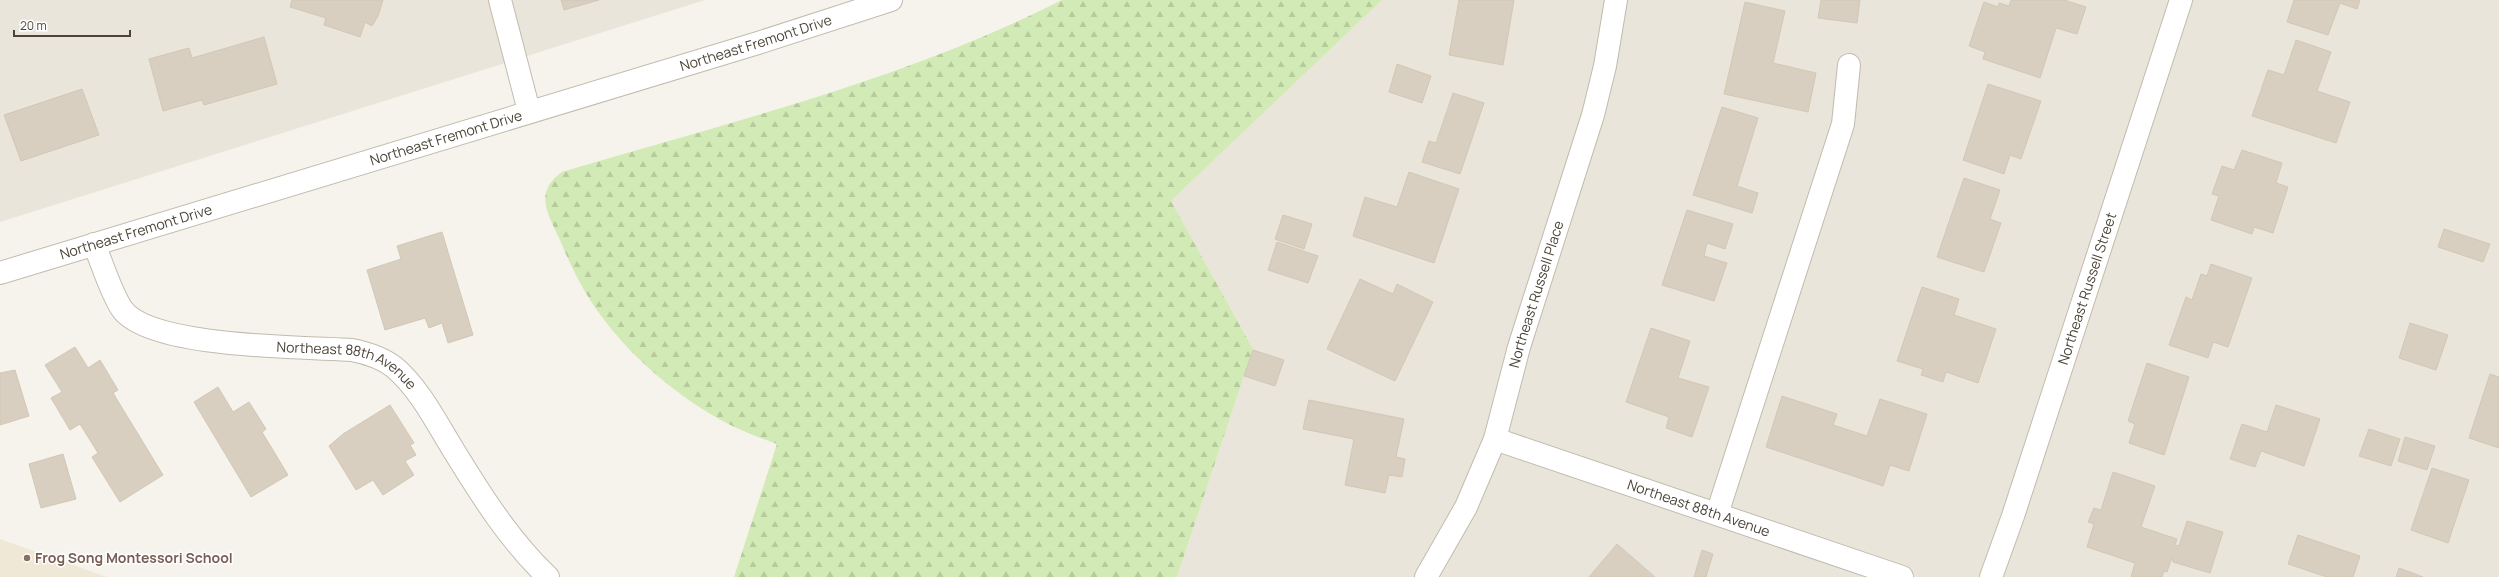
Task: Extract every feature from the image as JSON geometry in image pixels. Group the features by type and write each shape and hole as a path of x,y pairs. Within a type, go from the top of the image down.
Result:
{"street":[{"path":"500,0 529,111"},
{"name":"Northeast Fremont Drive","path":"0,273 766,40 891,0"},
{"name":"Northeast Russell Place","path":"1426,577 1466,507 1496,439 1519,347 1593,115 1605,66 1616,0"},
{"name":"Northeast Russell Street","path":"1991,577 2013,516 2181,0"},
{"path":"1717,514 1805,246 1843,124 1849,65"},
{"name":"Northeast 88th Avenue","path":"94,244 122,309 141,324 163,333 195,340 352,350 374,355 393,367 410,384 431,414 469,475 515,541 548,577"},
{"name":"Northeast 88th Avenue","path":"1496,439 1902,577"}],"shaded area":[{"path":"0,0 705,0 0,222"},
{"path":"1382,0 2499,0 2499,577 1177,577 1253,349 1171,201"},
{"name":"Frog Song Montessori School","path":"0,539 107,577 0,577"}],"green space":[{"path":"1062,0 1382,0 1171,201 1253,349 1177,577 734,577 777,444 747,433 719,419 698,406 658,376 621,340 590,300 570,264 547,211 546,195 548,187 562,172 752,117 879,76 941,54"}],"building":[{"path":"292,0 383,0 378,16 372,26 365,22 360,37 324,25 326,18 290,7"},
{"path":"561,0 599,0 564,10"},
{"path":"1459,0 1514,0 1503,65 1449,55"},
{"path":"1821,0 1860,0 1857,23 1818,18"},
{"path":"2011,0 2064,0 2086,7 2077,34 2056,28 2040,78 1983,59 1985,52 1969,46 1984,2 1998,7 1999,3 2009,6"},
{"path":"2294,0 2360,0 2357,9 2340,3 2328,35 2287,22"},
{"path":"1745,2 1785,11 1773,63 1816,73 1808,112 1724,94"},
{"path":"264,37 277,84 204,105 202,100 163,111 149,59 189,48 192,58"},
{"path":"2296,40 2331,52 2317,91 2350,102 2336,143 2252,116 2268,70 2284,75"},
{"path":"1397,64 1431,76 1422,103 1389,92"},
{"path":"1988,84 2041,101 2021,159 2010,155 2004,174 1963,160"},
{"path":"82,89 99,135 21,161 4,115"},
{"path":"1453,93 1484,103 1460,174 1422,162 1429,141 1436,143"},
{"path":"1722,107 1758,118 1737,186 1758,193 1752,213 1693,195"},
{"path":"2242,150 2282,163 2276,183 2288,187 2273,233 2254,227 2252,234 2211,220 2219,196 2212,194 2222,166 2234,170"},
{"path":"1409,172 1459,189 1434,263 1353,236 1365,197 1397,207"},
{"path":"1964,178 2000,190 1990,219 2001,223 1984,272 1937,257"},
{"path":"1687,210 1733,224 1725,249 1707,243 1704,256 1727,263 1714,301 1662,285"},
{"path":"1283,215 1312,224 1304,249 1275,239"},
{"path":"2444,229 2490,244 2483,262 2438,247"},
{"path":"442,232 473,335 448,343 442,323 429,328 425,318 385,330 367,270 401,259 397,246"},
{"path":"1277,242 1318,256 1308,283 1268,270"},
{"path":"2211,264 2252,278 2228,347 2213,342 2208,358 2169,345 2186,297 2192,300 2201,274 2207,276"},
{"path":"1360,279 1393,294 1397,284 1433,302 1395,381 1327,349"},
{"path":"1922,287 1959,299 1954,315 1996,329 1978,383 1946,372 1943,382 1921,375 1923,369 1897,361"},
{"path":"2410,323 2448,335 2436,370 2399,358"},
{"path":"1651,328 1690,341 1678,378 1709,387 1692,437 1666,428 1669,417 1626,402"},
{"path":"75,347 88,368 100,360 118,390 113,393 163,475 120,502 92,457 98,453 80,424 70,430 51,398 62,392 45,365"},
{"path":"1253,350 1284,360 1275,386 1244,376"},
{"path":"2147,363 2189,377 2164,455 2129,443 2135,424 2128,421"},
{"path":"15,370 29,416 0,425 0,373"},
{"path":"2490,374 2499,377 2499,448 2469,438"},
{"path":"218,387 233,412 249,402 266,429 262,432 288,475 251,497 194,402"},
{"path":"1782,396 1837,414 1833,425 1867,436 1880,399 1927,414 1909,471 1890,465 1883,486 1766,447"},
{"path":"1309,400 1404,419 1396,457 1405,459 1402,477 1389,475 1385,493 1345,485 1354,439 1303,429"},
{"path":"390,405 414,443 410,445 416,455 405,461 414,475 383,495 373,480 356,490 329,446 343,434"},
{"path":"2276,405 2320,419 2304,466 2261,451 2255,467 2230,459 2242,424 2267,432"},
{"path":"2369,429 2400,439 2391,466 2359,456"},
{"path":"2405,437 2435,446 2427,470 2398,461"},
{"path":"63,454 76,499 41,508 29,464"},
{"path":"2432,468 2469,480 2448,543 2411,530"},
{"path":"2113,472 2155,486 2141,527 2177,539 2175,545 2179,546 2187,521 2223,532 2210,573 2173,562 2172,557 2167,572 2164,571 2162,577 2131,577 2135,563 2087,547 2094,524 2088,522 2094,508 2101,510"},
{"path":"2298,535 2360,556 2353,577 2327,577 2288,564"},
{"path":"1617,544 1655,577 1589,577"},
{"path":"1702,550 1713,554 1706,577 1694,577"},
{"path":"2399,568 2423,577 2396,577"}],"place":[{"name":"Frog Song Montessori School","path":"27,558"}]}
